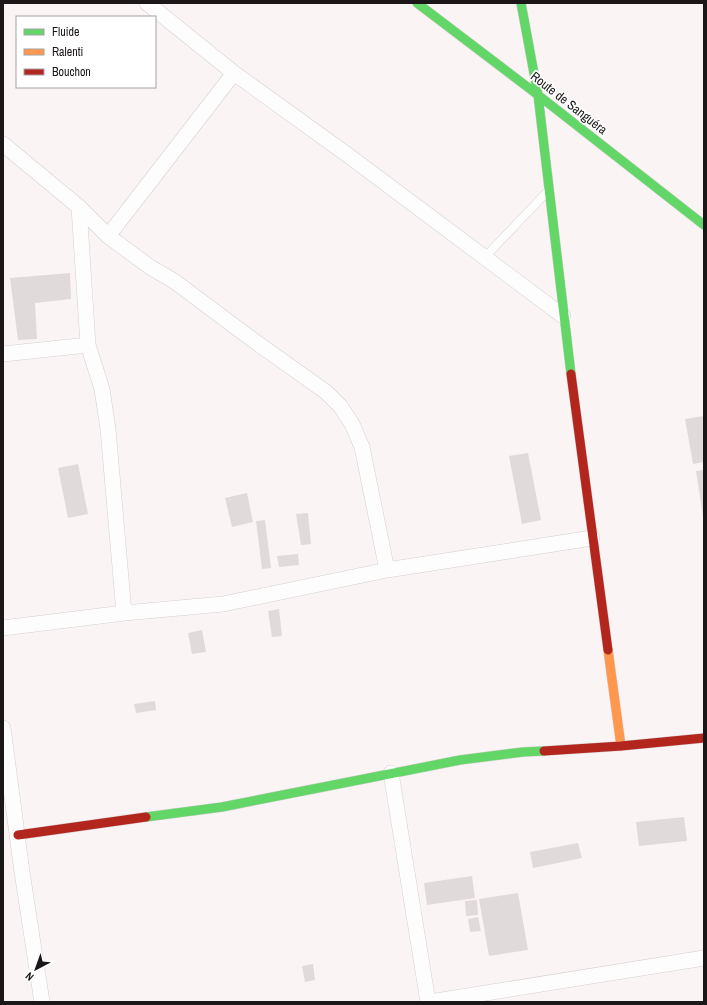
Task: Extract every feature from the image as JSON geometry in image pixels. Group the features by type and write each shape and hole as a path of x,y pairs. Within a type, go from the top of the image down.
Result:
{"street":[{"path":"147,3 234,73 563,316"},
{"name":"Route de Sanguéra","path":"417,3 538,95 704,225"},
{"path":"522,3 538,95 563,316 621,746"},
{"path":"108,236 234,73"},
{"path":"3,144 79,207 108,236 150,268 174,281 326,392 341,407 352,424 362,447 387,570"},
{"path":"79,207 88,345 102,389 108,429 124,613"},
{"path":"3,354 88,345"},
{"path":"3,628 124,613 223,604 387,570 592,538"},
{"path":"3,728 22,872 42,1002"},
{"path":"18,835 222,807 460,760 523,752 621,746 704,738"},
{"path":"391,773 429,1002 704,958"}],"lane":[{"path":"485,258 549,190"}],"building":[{"path":"70,273 71,299 35,303 37,339 18,340 10,278"},
{"path":"704,416 704,462 693,464 685,419"},
{"path":"528,453 541,520 522,524 509,456"},
{"path":"78,464 88,514 68,518 58,468"},
{"path":"704,470 704,517 703,517 696,471"},
{"path":"247,493 253,522 232,527 225,498"},
{"path":"308,513 311,544 301,545 296,514"},
{"path":"265,520 271,568 262,569 256,521"},
{"path":"298,554 299,565 279,567 277,556"},
{"path":"279,609 282,636 272,637 268,611"},
{"path":"202,630 206,652 192,654 188,633"},
{"path":"155,701 156,710 136,713 134,704"},
{"path":"684,817 687,841 639,846 636,822"},
{"path":"578,843 582,858 533,868 530,852"},
{"path":"472,876 475,898 427,905 424,883"},
{"path":"518,893 528,950 489,956 479,899"},
{"path":"477,900 478,915 466,916 465,901"},
{"path":"478,917 481,931 470,932 468,919"},
{"path":"313,964 315,980 305,982 302,966"}],"traffic: fast":[{"path":"417,3 538,95 704,225"},
{"path":"521,3 538,95 571,374"},
{"path":"146,817 222,807 460,760 523,752 544,751"}],"traffic: slow":[{"path":"608,650 621,746"}],"traffic: jam":[{"path":"571,374 608,650"},
{"path":"544,751 621,746 704,738"},
{"path":"18,835 146,817"}]}
